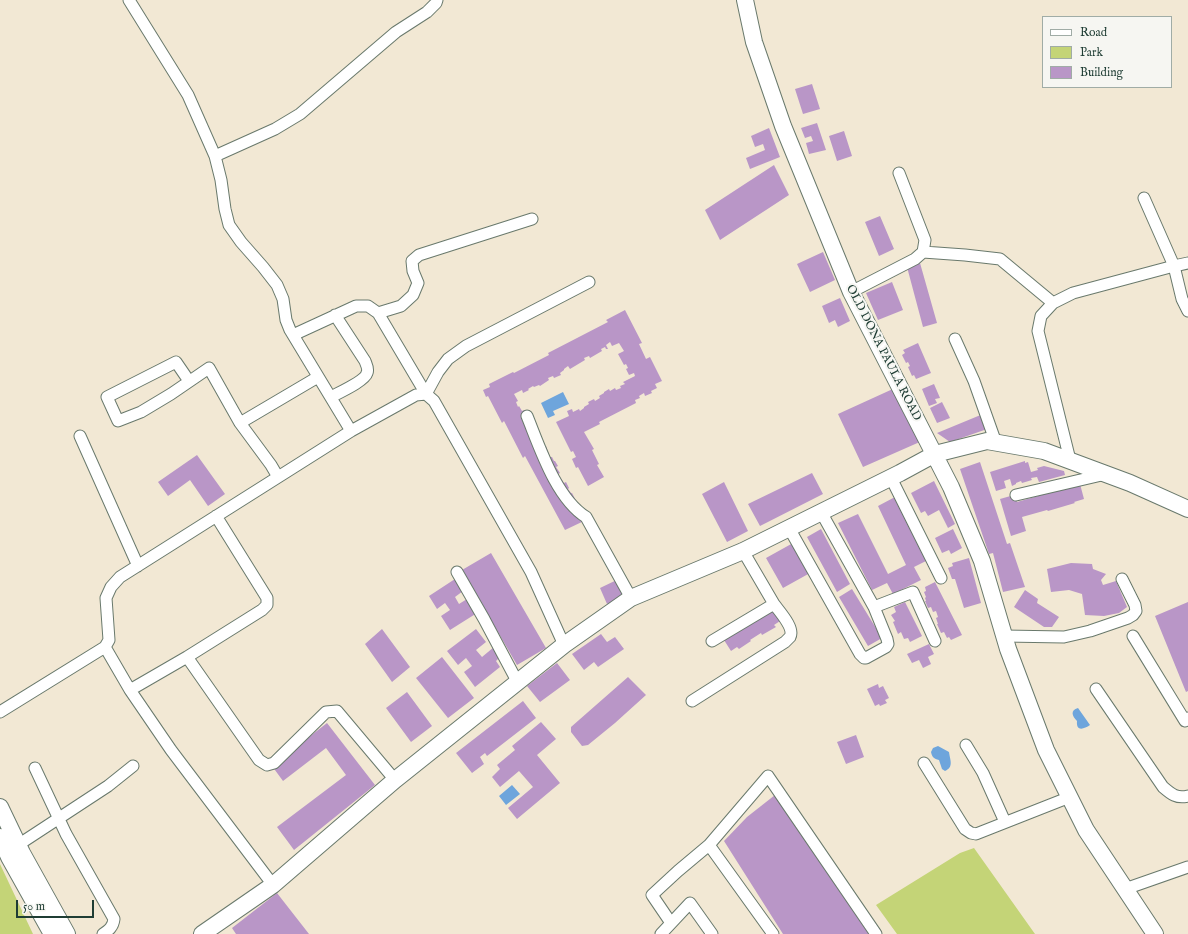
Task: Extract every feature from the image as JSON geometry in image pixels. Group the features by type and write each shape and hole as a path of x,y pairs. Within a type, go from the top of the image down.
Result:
{"main road":[{"name":"OLD DONA PAULA ROAD","path":"745,0 754,42 783,126 851,292 935,454 982,561 1008,649 1028,687 1046,750 1086,830 1154,934"},
{"path":"202,934 273,885 395,780 564,645 631,598 743,552 891,478 935,454 987,441 1044,451 1130,483 1188,509"},
{"path":"0,807 18,845 67,934"},
{"path":"0,837 9,857 52,934"}],"street":[{"path":"129,0 188,95 215,156 229,225 241,242 277,285 283,299 286,320 293,335 351,431"},
{"path":"215,156 275,129 300,114 396,32 427,12 437,0"},
{"path":"899,173 925,240 923,252"},
{"path":"1144,198 1174,266 1182,299 1188,312"},
{"path":"378,313 401,306 413,295 418,283 413,272 412,261 419,255 532,219"},
{"path":"851,292 914,259 923,252 1000,259 1053,303"},
{"path":"1070,460 1038,331 1042,316 1053,303 1073,293 1188,263"},
{"path":"426,394 438,372 448,359 466,346 589,282"},
{"path":"293,335 356,306 368,306 378,313 426,394 434,401 530,572 564,645"},
{"path":"331,397 363,379 367,373 367,367 364,361 335,315"},
{"path":"954,339 974,381 996,443"},
{"path":"189,382 176,362 107,398 118,421 141,412 171,394 189,382 209,368 240,423 278,477"},
{"path":"240,423 318,377"},
{"path":"0,712 105,647 109,640 106,598 111,587 120,577 351,431 416,395 426,394"},
{"path":"527,416 550,471 567,499 577,511 586,517 631,598"},
{"path":"80,436 138,566"},
{"path":"1016,495 1107,474"},
{"path":"891,478 941,578"},
{"path":"789,528 860,654 866,658 886,648 888,644 887,639 874,607 821,512"},
{"path":"130,690 187,657 266,606 267,598 216,516"},
{"path":"692,701 790,638 790,627 774,604 743,552"},
{"path":"458,572 518,683"},
{"path":"1004,636 1064,637 1090,631 1128,618 1133,615 1136,610 1122,579"},
{"path":"874,607 913,592 935,641"},
{"path":"712,641 774,604"},
{"path":"1133,636 1187,722"},
{"path":"105,647 130,690 171,750 273,885"},
{"path":"187,657 259,760 267,765 274,763 326,712 337,711 395,780"},
{"path":"1096,689 1163,787 1177,797 1188,796"},
{"path":"966,745 983,773 1005,822"},
{"path":"924,763 965,829 971,833 976,834 1070,797"},
{"path":"18,845 108,786 133,766"},
{"path":"34,768 58,820 114,920 110,929 103,934"},
{"path":"671,923 652,895 678,870 708,845 768,776 876,934"},
{"path":"708,845 773,934"},
{"path":"1125,889 1188,867"},
{"path":"661,934 690,903 712,934"}],"green space":[{"path":"974,848 1035,934 897,934 876,905 960,853"},
{"path":"0,864 33,934 0,934"}],"water":[{"path":"563,392 569,404 553,411 555,415 548,418 541,403"},
{"path":"1078,708 1090,725 1081,729 1078,727 1077,721 1073,715 1074,710"},
{"path":"938,746 949,752 951,760 950,767 945,771 942,769 939,760 934,758 931,754 933,748"},
{"path":"512,785 520,794 506,805 499,796"}],"building":[{"path":"812,84 820,109 803,114 795,89"},
{"path":"817,123 826,150 809,154 806,143 813,141 811,136 805,138 801,128"},
{"path":"769,128 780,157 750,169 746,158 765,150 763,144 755,147 751,136"},
{"path":"844,131 852,156 837,161 829,136"},
{"path":"774,165 789,195 720,240 705,210"},
{"path":"880,216 894,249 879,256 865,222"},
{"path":"823,252 835,280 810,292 797,264"},
{"path":"920,263 937,323 923,327 907,267"},
{"path":"892,282 903,310 878,320 866,293"},
{"path":"840,298 850,321 838,327 835,320 829,323 822,306"},
{"path":"625,310 642,343 639,344 646,359 650,357 662,381 655,384 657,388 651,391 652,393 645,396 644,393 639,396 640,398 635,400 636,403 599,422 600,424 584,432 594,449 592,450 599,464 597,465 604,477 588,486 578,467 576,468 572,459 576,457 573,451 571,452 556,422 569,416 567,411 572,409 573,412 579,409 580,411 589,404 588,402 594,399 595,401 600,398 599,396 609,389 610,391 615,388 616,390 621,388 620,386 625,384 623,382 635,376 634,373 629,375 626,369 628,368 626,364 624,365 618,354 624,351 619,343 612,346 610,342 606,345 608,349 605,347 601,349 602,351 590,358 589,356 584,358 585,360 570,369 568,366 560,373 561,375 554,378 553,376 548,378 549,380 540,386 533,386 523,393 522,390 514,394 518,401 516,402 518,407 519,406 522,411 524,410 543,448 546,446 550,457 552,457 558,466 556,467 560,473 558,474 564,483 566,482 569,488 568,489 572,493 586,520 565,530 525,456 523,458 504,421 502,423 488,396 486,397 483,390 490,387 489,384 549,355 548,353 608,322 606,320"},
{"path":"918,343 931,373 916,379 914,375 912,376 908,367 910,366 908,362 906,363 902,355 905,353 903,350"},
{"path":"934,384 940,398 935,399 937,403 929,406 922,389"},
{"path":"895,388 922,441 863,467 838,414"},
{"path":"942,402 950,418 937,423 930,408"},
{"path":"983,414 990,428 950,442 937,433"},
{"path":"197,455 225,494 208,506 190,480 168,496 158,482"},
{"path":"1025,461 1025,463 1028,462 1031,472 1044,466 1064,471 1065,475 1039,482 1037,477 1031,478 1032,480 1022,483 1021,481 1012,486 1010,479 1004,481 1006,488 996,491 990,472"},
{"path":"980,462 1007,544 1010,543 1025,587 1003,592 993,553 989,554 960,469"},
{"path":"812,473 823,494 760,526 748,504"},
{"path":"934,481 955,524 948,528 939,510 928,516 925,511 921,513 911,493"},
{"path":"724,482 748,531 727,542 702,494"},
{"path":"1080,484 1084,499 1048,511 1022,517 1026,531 1011,536 1000,499 1014,495 1017,502"},
{"path":"895,497 926,561 914,567 921,580 893,594 887,583 872,590 838,523 858,514 888,574 906,565 878,506"},
{"path":"821,529 850,584 837,592 807,537"},
{"path":"953,529 962,548 951,554 949,550 942,553 935,538"},
{"path":"793,543 810,573 783,588 766,558"},
{"path":"491,553 546,648 517,665 462,570"},
{"path":"969,558 981,603 964,608 955,579 952,579 948,568 953,566 952,563"},
{"path":"1071,563 1092,564 1093,569 1106,574 1101,580 1103,585 1116,581 1127,607 1119,613 1104,616 1085,615 1082,594 1069,590 1051,592 1047,569"},
{"path":"625,576 633,591 607,604 600,588"},
{"path":"455,579 463,591 455,597 459,604 467,599 477,613 450,630 441,616 450,610 445,603 437,609 429,596"},
{"path":"935,582 962,635 951,640 949,637 947,638 944,632 941,633 937,624 936,618 938,617 936,611 933,612 931,607 928,608 925,601 925,587"},
{"path":"852,589 882,638 868,646 839,597"},
{"path":"1025,590 1038,599 1037,603 1059,617 1052,627 1044,627 1014,607"},
{"path":"905,602 922,636 910,642 908,638 904,639 901,632 898,634 893,622 895,621 891,615 896,612 894,607"},
{"path":"1188,602 1188,691 1186,692 1155,616"},
{"path":"776,608 783,619 774,625 776,627 762,635 761,633 739,649 737,647 731,651 724,640"},
{"path":"382,629 410,667 392,682 365,644"},
{"path":"476,629 486,642 476,650 482,657 494,647 501,656 496,661 500,667 475,687 464,672 472,666 466,658 458,665 447,651"},
{"path":"601,634 607,642 615,637 624,649 598,667 594,662 584,670 572,654"},
{"path":"929,644 934,654 928,657 931,664 923,668 919,660 912,663 907,654"},
{"path":"442,657 474,698 448,718 416,678"},
{"path":"557,663 570,680 540,702 527,686"},
{"path":"628,677 646,695 588,745 582,746 571,732 571,727"},
{"path":"878,684 879,688 883,686 889,698 885,700 887,703 880,706 879,704 875,706 867,689"},
{"path":"407,692 432,726 411,742 386,708"},
{"path":"523,701 536,718 487,756 485,753 480,757 484,764 472,773 456,753"},
{"path":"541,722 556,739 537,755 560,783 517,819 508,808 533,787 519,771 500,787 492,777 500,769 497,765 515,750 512,746"},
{"path":"327,723 375,785 294,850 277,827 346,775 326,748 283,781 272,766"},
{"path":"856,735 864,757 846,764 837,742"},
{"path":"775,795 869,934 783,934 724,841 747,817"},
{"path":"277,893 309,934 236,934 232,928"}]}
